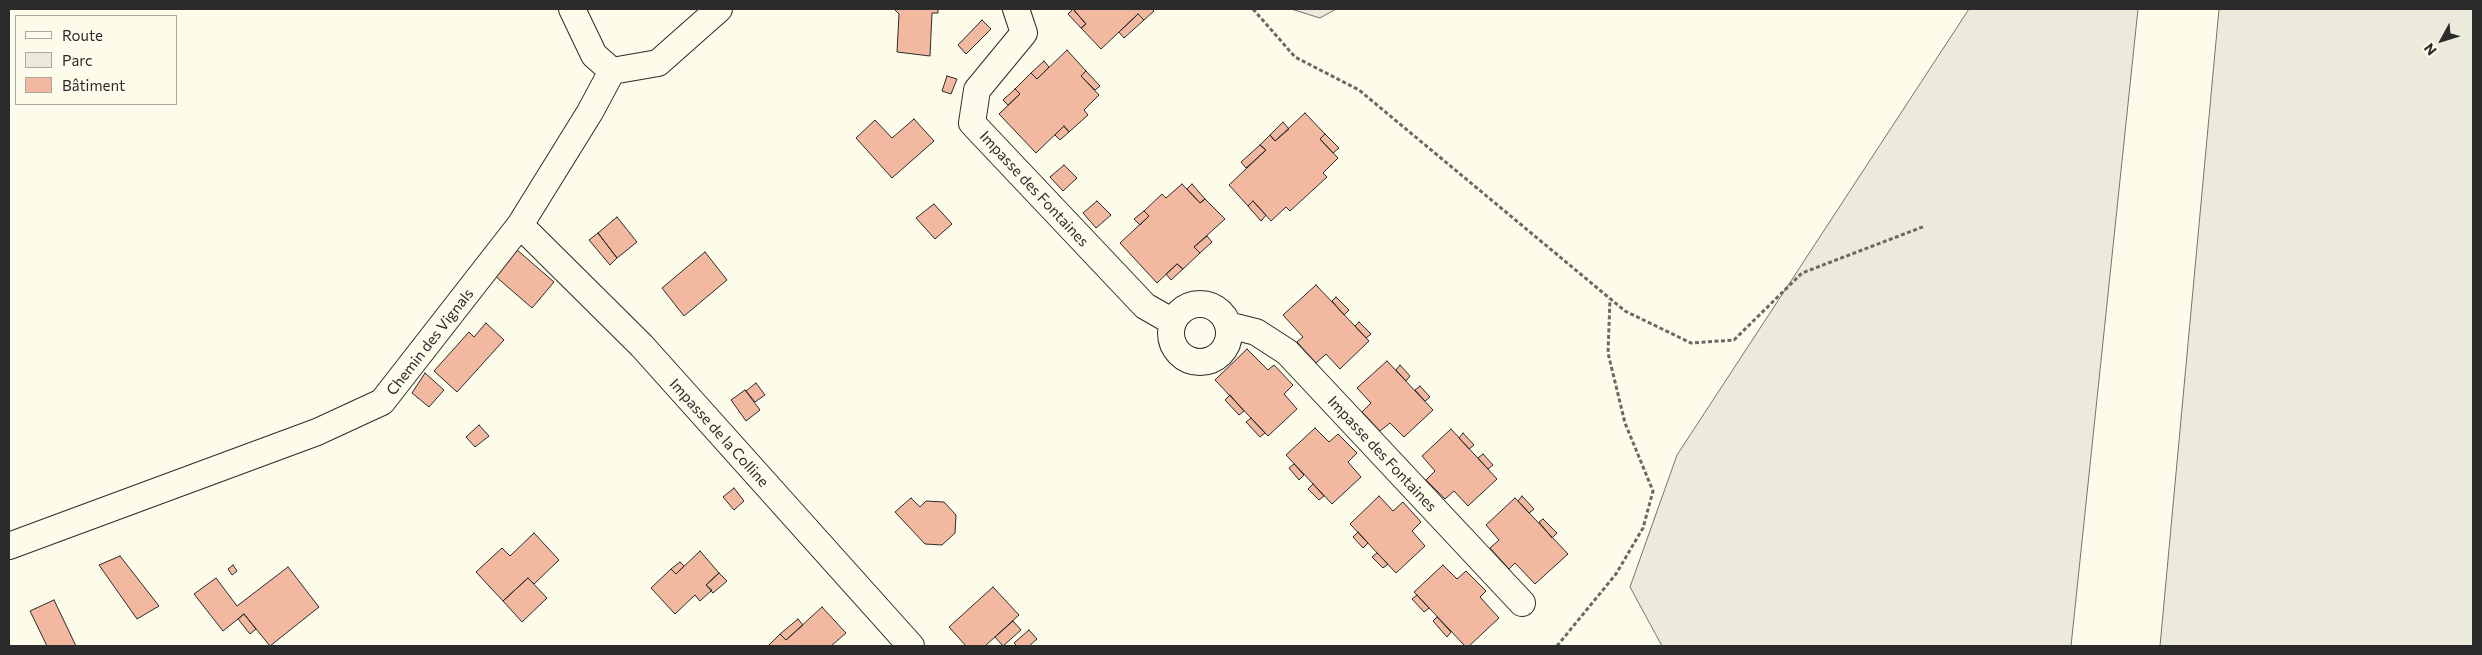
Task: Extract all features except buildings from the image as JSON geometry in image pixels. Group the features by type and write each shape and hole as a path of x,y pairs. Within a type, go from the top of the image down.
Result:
{"street":[{"path":"572,9 594,55 612,71 658,63 719,9"},
{"name":"Impasse des Fontaines","path":"1016,9 1024,33 977,90 972,123 1145,306 1173,322"},
{"name":"Chemin des Vignals","path":"9,546 317,432 382,402 520,226 590,112 612,71"},
{"name":"Impasse de la Colline","path":"520,226 642,346 911,646"},
{"path":"1207,304 1224,316 1228,325 1230,335 1227,345 1214,360 1204,363 1184,358 1176,351 1172,342 1173,322 1187,307 1207,304"},
{"name":"Impasse des Fontaines","path":"1228,325 1256,332 1287,352 1522,603"}],"path":[{"path":"1253,9 1295,57 1358,90 1625,311 1691,343 1734,340 1802,273 1925,226"},
{"path":"1557,646 1616,574 1643,528 1653,491 1625,423 1608,353 1610,299"}],"green space":[{"path":"1291,9 1336,9 1320,18"},
{"path":"1969,9 2138,9 2071,646 1662,646 1630,587 1677,455"},
{"path":"2219,9 2473,9 2473,646 2160,646"}]}
